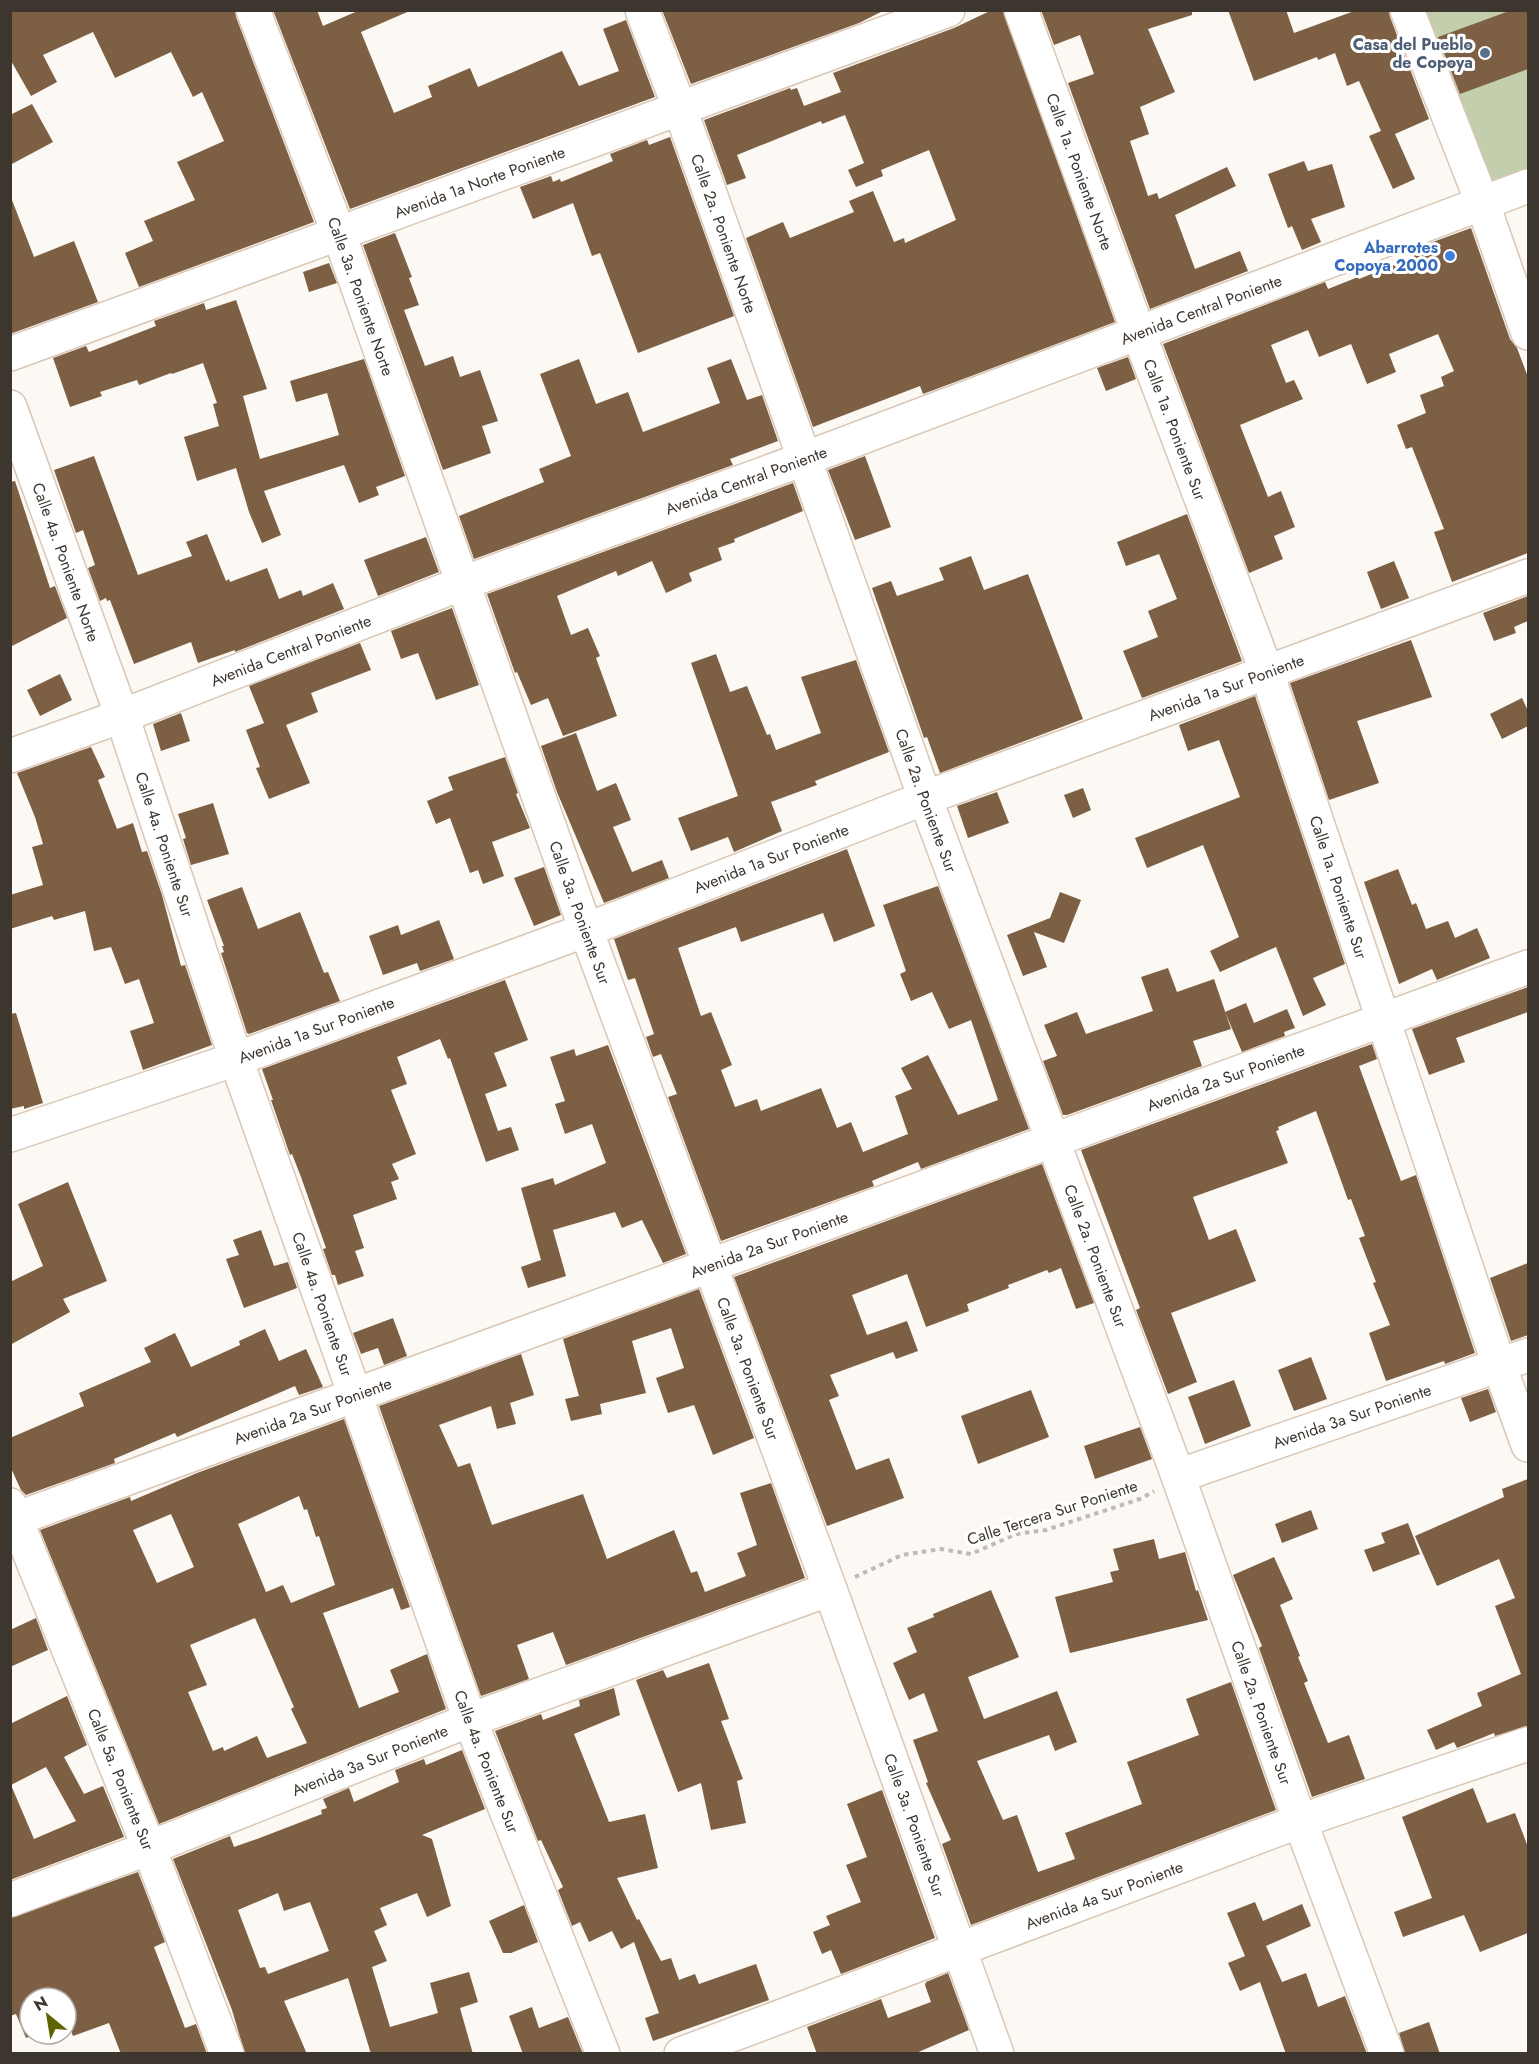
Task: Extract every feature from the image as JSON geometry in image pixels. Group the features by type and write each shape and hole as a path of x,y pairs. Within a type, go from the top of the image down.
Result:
{"street":[{"name":"Calle 3a. Poniente Norte","path":"253,10 339,234 463,583"},
{"name":"Calle 2a. Poniente Norte","path":"642,10 680,110 804,459"},
{"name":"Avenida 1a Norte Poniente","path":"10,354 948,10"},
{"name":"Calle 1a. Poniente Norte","path":"1020,10 1139,334"},
{"path":"1407,10 1482,202 1528,333"},
{"name":"Avenida Central Poniente","path":"10,756 122,716 463,583 804,459 1528,186"},
{"name":"Calle 1a. Poniente Sur","path":"1139,334 1267,673 1384,1022 1514,1360 1528,1445"},
{"name":"Calle 4a. Poniente Norte","path":"10,407 122,716"},
{"name":"Calle 2a. Poniente Sur","path":"804,459 925,798 1178,1476 1300,1821 1387,2054"},
{"name":"Avenida 1a Sur Poniente","path":"10,1135 236,1059 586,930 925,798 1528,576"},
{"name":"Calle 3a. Poniente Sur","path":"463,583 586,930 830,1589 997,2054"},
{"name":"Calle 4a. Poniente Sur","path":"122,716 236,1059 470,1720 603,2054"},
{"name":"Avenida 2a Sur Poniente","path":"12,1515 356,1396 1384,1022 1528,967"},
{"name":"Avenida 3a Sur Poniente","path":"1178,1476 1514,1360"},
{"name":"Calle 5a. Poniente Sur","path":"12,1515 149,1848 227,2054"},
{"name":"Avenida 3a Sur Poniente","path":"10,1900 149,1848 470,1720 830,1589"},
{"name":"Avenida 4a Sur Poniente","path":"681,2054 1300,1821 1528,1744"}],"path":[{"name":"Calle Tercera Sur Poniente","path":"830,1589 902,1555 941,1549 970,1554 1016,1534 1046,1530 1140,1499 1178,1476"}],"green space":[{"path":"1420,11 1528,11 1528,177 1483,194"}],"building":[{"path":"10,10 235,10 314,222 139,287 125,253 153,241 144,221 195,200 177,162 224,141 202,92 193,97 171,52 115,78 93,32 43,55 57,82 31,96 10,59"},
{"path":"273,10 317,10 323,26 360,10 412,10 361,32 394,113 432,97 428,86 470,68 478,87 562,51 579,86 619,71 603,29 626,20 655,97 350,209"},
{"path":"662,10 885,10 859,23 691,84"},
{"path":"992,10 1003,10 1115,322 923,394 920,386 813,427 746,238 783,222 790,238 854,212 849,201 873,191 894,242 904,238 905,243 956,220 929,150 881,170 883,176 856,187 848,170 864,163 845,115 822,124 821,121 737,155 746,178 727,185 704,120 790,88 791,90 797,88 804,106 841,92 833,73 954,28"},
{"path":"1041,10 1192,10 1192,15 1148,29 1175,92 1140,107 1149,134 1130,141 1148,196 1157,193 1159,199 1227,167 1236,186 1175,215 1195,269 1240,251 1248,271 1150,309 1068,83 1094,74 1080,35 1054,45"},
{"path":"1228,10 1286,10 1294,33 1357,10 1389,10 1429,119 1395,134 1415,179 1393,189 1369,136 1381,131 1359,81 1347,86 1335,53 1318,60 1317,57 1254,81"},
{"name":"Casa del Pueblo de Copoya","path":"1512,10 1528,10 1528,69 1460,94 1438,37"},
{"path":"32,104 53,142 10,165 10,115"},
{"path":"670,137 734,316 638,353 600,253 592,256 573,203 533,219 520,187 551,176 553,182 560,179 561,182 613,161 610,154 647,140 649,145"},
{"path":"1304,161 1308,171 1332,164 1345,207 1311,219 1321,242 1302,250 1292,226 1288,228 1268,174"},
{"path":"10,200 12,200 34,257 74,241 98,302 10,334"},
{"path":"1471,228 1510,339 1517,348 1528,377 1528,553 1452,582 1434,532 1444,529 1412,447 1406,449 1397,425 1426,413 1420,395 1444,386 1441,377 1454,371 1438,334 1389,354 1396,372 1367,384 1351,344 1319,357 1308,330 1271,345 1286,383 1294,380 1303,399 1240,425 1268,497 1281,491 1295,527 1274,536 1283,559 1249,573 1163,344 1325,282 1328,289 1358,277 1359,279 1414,257 1411,250"},
{"path":"395,233 412,277 409,278 419,305 404,310 425,366 453,356 460,377 480,370 498,421 482,426 491,453 443,470 363,245"},
{"path":"329,263 337,283 309,292 303,272"},
{"path":"236,300 267,389 243,396 260,459 339,435 327,393 296,402 290,381 364,359 405,476 376,487 379,495 359,503 344,465 264,491 281,535 262,543 249,512 236,468 197,481 184,437 219,426 213,404 217,403 203,363 139,385 137,380 100,392 102,396 70,407 53,358 86,346 89,352 156,326 154,321 204,303 206,310"},
{"path":"1128,357 1136,379 1106,391 1097,368"},
{"path":"579,359 596,404 628,392 643,432 720,403 707,368 731,359 747,400 762,395 778,441 730,459 733,465 474,559 459,516 544,482 539,469 571,456 540,374"},
{"path":"94,456 138,575 192,556 186,542 207,534 226,581 229,579 230,582 267,568 279,599 301,590 303,596 333,583 344,609 235,652 235,650 198,663 191,642 134,664 110,600 107,601 106,598 100,601 88,568 95,565 83,530 76,533 54,470"},
{"path":"865,456 891,527 855,540 828,470"},
{"path":"15,481 50,588 55,586 67,618 10,647 10,482"},
{"path":"793,483 803,511 734,539 735,542 718,548 722,560 689,573 692,581 666,593 652,561 618,576 616,571 557,596 571,635 588,628 600,656 596,658 617,716 563,736 548,698 531,705 517,672 515,673 487,594"},
{"path":"1187,514 1242,661 1142,698 1123,651 1158,637 1148,611 1177,599 1159,554 1126,566 1117,542"},
{"path":"426,537 439,572 378,596 364,560"},
{"path":"971,556 984,590 1028,574 1083,719 940,773 927,737 924,738 872,588 891,581 897,596 944,580 939,568"},
{"path":"1394,561 1409,598 1381,609 1367,572"},
{"path":"1528,596 1528,621 1514,627 1516,633 1494,641 1483,613"},
{"path":"452,608 479,685 436,700 418,653 401,659 391,631"},
{"path":"1411,640 1432,697 1357,721 1379,783 1329,800 1290,683"},
{"path":"360,643 371,670 311,693 318,712 286,725 310,783 269,799 256,768 260,767 246,730 264,723 249,686"},
{"path":"716,654 730,692 747,686 767,735 770,734 776,750 821,733 801,677 856,660 889,752 815,781 817,785 771,802 782,831 734,852 728,837 691,851 678,818 738,796 691,663"},
{"path":"60,674 72,700 40,716 27,690"},
{"path":"1255,696 1345,964 1313,978 1326,1005 1303,1016 1276,947 1220,972 1210,951 1239,937 1203,845 1147,868 1135,838 1240,797 1219,740 1188,751 1179,725"},
{"path":"1522,698 1528,711 1528,726 1502,739 1490,714"},
{"path":"181,713 190,741 161,751 153,724"},
{"path":"576,733 597,791 616,783 631,820 613,827 632,872 662,860 669,878 604,903 557,792 541,746"},
{"path":"91,747 105,777 98,780 117,829 133,823 142,852 147,851 162,895 181,966 185,965 212,1045 143,1070 130,1031 154,1023 139,979 125,984 111,947 94,951 85,911 54,920 52,916 10,929 10,895 43,885 32,847 43,844 17,773"},
{"path":"505,757 518,793 516,794 530,828 492,842 504,876 483,884 478,870 470,873 450,818 436,824 427,801 453,790 448,777"},
{"path":"1083,788 1091,810 1073,818 1064,795"},
{"path":"997,792 1009,823 968,838 957,806"},
{"path":"213,803 229,854 191,865 183,839 186,838 178,814"},
{"path":"847,849 875,926 834,942 823,913 741,942 736,927 678,948 701,1016 711,1012 732,1065 721,1070 735,1107 757,1099 761,1111 821,1088 837,1128 851,1122 863,1152 908,1134 895,1096 912,1089 901,1068 928,1055 958,1115 998,1100 971,1020 949,1029 932,992 911,1001 900,974 906,971 883,905 938,886 1029,1129 921,1169 918,1162 872,1181 874,1186 721,1241 668,1097 677,1094 661,1054 653,1057 646,1037 654,1034 635,978 628,980 614,939"},
{"path":"544,867 561,915 534,926 514,878"},
{"path":"1398,869 1412,905 1416,903 1426,929 1448,921 1455,938 1477,928 1490,958 1437,980 1432,969 1399,984 1364,882"},
{"path":"242,887 258,929 300,912 324,973 328,972 340,1001 247,1033 221,953 224,952 222,946 224,946 207,900"},
{"path":"1060,892 1081,900 1064,943 1034,932 1047,967 1023,976 1007,935 1050,918"},
{"path":"439,920 454,959 420,971 417,963 383,975 369,936 398,925 401,935"},
{"path":"1168,968 1177,992 1214,979 1231,1029 1193,1041 1202,1066 1063,1115 1043,1061 1057,1056 1044,1025 1077,1012 1086,1034 1153,1011 1141,977"},
{"path":"505,980 528,1040 494,1053 507,1086 485,1094 498,1131 511,1127 519,1150 486,1162 450,1058 448,1059 440,1039 397,1057 407,1084 391,1090 416,1154 392,1164 399,1179 391,1182 397,1199 353,1215 364,1248 355,1251 364,1276 338,1285 335,1275 332,1275 323,1249 326,1248 301,1177 292,1154 290,1155 262,1069"},
{"path":"1528,987 1528,1012 1456,1038 1465,1062 1429,1075 1412,1029"},
{"path":"1246,1003 1254,1023 1287,1009 1295,1028 1284,1032 1285,1036 1242,1052 1225,1012"},
{"path":"16,1013 43,1103 24,1109 24,1106 10,1109 10,1014"},
{"path":"1372,1044 1377,1059 1359,1066 1401,1181 1416,1175 1475,1353 1386,1381 1369,1333 1390,1325 1373,1283 1376,1282 1359,1238 1365,1236 1351,1199 1348,1200 1316,1111 1278,1127 1279,1130 1276,1131 1288,1163 1193,1197 1209,1240 1236,1229 1256,1281 1171,1313 1197,1382 1168,1394 1136,1310 1140,1308 1081,1150"},
{"path":"608,1045 686,1254 663,1263 642,1220 622,1228 615,1212 553,1230 566,1276 528,1288 521,1267 541,1260 521,1188 553,1178 555,1185 606,1163 592,1124 565,1134 555,1104 565,1101 550,1057 574,1049 576,1056"},
{"path":"1042,1164 1094,1303 1076,1309 1061,1268 1049,1273 1047,1270 1008,1285 1009,1288 967,1304 969,1311 926,1327 907,1274 852,1295 867,1335 907,1321 918,1351 896,1359 893,1352 830,1375 839,1396 829,1400 856,1470 889,1458 904,1498 827,1526 734,1277"},
{"path":"68,1182 107,1281 63,1299 70,1312 10,1345 10,1282 43,1266 18,1204"},
{"path":"261,1230 274,1266 288,1262 297,1288 244,1308 226,1259 239,1255 233,1240"},
{"path":"1528,1263 1528,1335 1511,1341 1490,1278"},
{"path":"699,1289 754,1438 713,1455 694,1405 668,1413 656,1378 684,1368 671,1328 632,1341 646,1393 600,1404 602,1414 571,1421 565,1399 579,1396 563,1339"},
{"path":"393,1318 407,1356 384,1365 378,1348 361,1354 353,1333"},
{"path":"265,1329 279,1361 306,1349 323,1387 299,1395 295,1386 177,1437 175,1433 114,1459 115,1463 26,1495 21,1490 10,1466 10,1438 84,1406 79,1393 151,1362 144,1348 175,1333 191,1367 240,1345 239,1341"},
{"path":"521,1354 534,1395 510,1403 516,1424 497,1429 491,1406 439,1425 458,1467 470,1463 492,1525 583,1494 607,1559 674,1530 691,1573 697,1571 705,1592 746,1576 737,1553 757,1545 740,1493 771,1483 805,1578 566,1665 553,1632 517,1645 529,1679 481,1696 379,1406"},
{"path":"1311,1357 1327,1399 1294,1411 1278,1370"},
{"path":"1234,1380 1251,1426 1205,1444 1188,1397"},
{"path":"1488,1389 1496,1412 1470,1422 1461,1398"},
{"path":"1031,1390 1049,1437 978,1464 961,1416"},
{"path":"344,1419 410,1607 401,1610 393,1588 323,1613 359,1708 399,1692 390,1670 427,1654 446,1709 159,1824 40,1530 130,1497 131,1501 197,1473","holes":["299,1496 304,1510 307,1509 316,1537 319,1536 335,1585 291,1603 283,1585 266,1592 238,1524","171,1514 194,1567 157,1583 133,1530","255,1618 294,1707 291,1709 307,1743 267,1758 257,1736 224,1751 223,1747 213,1751 188,1692 207,1685 190,1645"]},
{"path":"1140,1427 1152,1459 1095,1479 1084,1446"},
{"path":"1528,1479 1528,1726 1495,1736 1494,1733 1457,1748 1454,1742 1436,1750 1427,1730 1482,1706 1477,1693 1521,1674 1495,1606 1515,1598 1499,1559 1437,1586 1415,1536 1504,1497 1502,1489"},
{"path":"1311,1510 1318,1529 1282,1543 1275,1524"},
{"path":"1408,1523 1420,1554 1373,1572 1364,1550 1385,1543 1381,1533"},
{"path":"1154,1539 1159,1559 1185,1552 1196,1591 1198,1590 1208,1620 1070,1653 1055,1597 1113,1582 1110,1572 1119,1570 1113,1549"},
{"path":"1274,1557 1293,1599 1280,1605 1308,1681 1304,1683 1328,1743 1349,1735 1365,1779 1312,1797 1259,1648 1262,1646 1233,1575"},
{"path":"991,1590 1019,1657 968,1677 984,1719 1057,1691 1077,1742 1055,1751 1049,1735 977,1761 1003,1820 1017,1815 1038,1872 1075,1859 1065,1833 1142,1804 1127,1762 1199,1735 1186,1699 1231,1682 1276,1810 971,1925 942,1844 951,1840 926,1783 928,1782 913,1740 938,1731 924,1693 909,1700 893,1663 917,1652 907,1628 934,1617 933,1614"},
{"path":"36,1618 48,1650 10,1667 10,1630"},
{"path":"709,1663 729,1719 721,1721 743,1779 737,1781 746,1823 711,1830 701,1783 678,1792 636,1680 663,1670 667,1678"},
{"path":"614,1688 620,1715 574,1734 609,1822 645,1814 658,1868 617,1878 637,1920 639,1919 661,1961 671,1958 679,1980 695,1974 699,1984 756,1964 769,2000 653,2041 645,2018 659,2013 634,1942 621,1949 612,1931 589,1942 580,1922 572,1926 558,1890 563,1887 541,1840 538,1841 495,1731 541,1714 543,1720 580,1706 579,1700"},
{"path":"67,1696 87,1745 64,1757 84,1794 103,1786 124,1837 10,1880 10,1724","holes":["46,1767 76,1821 34,1839 11,1785"]},
{"path":"462,1750 485,1809 422,1835 432,1839 451,1906 427,1917 417,1893 380,1908 387,1925 374,1931 387,1961 372,1967 390,2027 438,2013 430,1983 469,1972 478,2002 460,2008 473,2054 371,2054 348,1978 284,2001 307,2054 245,2054 232,2010 173,1859 230,1836 234,1847 257,1839 322,1814 321,1810 327,1808 323,1799 349,1788 354,1802 399,1782 395,1770 424,1759 426,1765","holes":["278,1893 284,1911 310,1902 329,1951 268,1974 265,1967 260,1968 238,1910"]},
{"path":"1473,1788 1487,1823 1515,1813 1528,1847 1528,1933 1480,1952 1464,1915 1403,1937 1394,1912 1432,1898 1402,1817"},
{"path":"882,1790 935,1938 841,1974 831,1950 822,1954 813,1932 830,1925 826,1916 861,1902 846,1865 867,1857 847,1804"},
{"path":"138,1872 165,1942 154,1947 185,2028 196,2024 207,2054 121,2054 109,2023 78,2034 78,1986 18,1986 18,2019 16,2014 10,2016 10,1918"},
{"path":"1255,1902 1263,1921 1302,1904 1311,1926 1266,1946 1282,1982 1306,1973 1318,2007 1345,1996 1367,2054 1286,2054 1260,1982 1240,1991 1228,1963 1245,1956 1227,1913"},
{"path":"524,1905 538,1942 511,1953 503,1953 489,1921"},
{"path":"948,1973 969,2030 914,2054 817,2054 807,2027 881,1999 888,2018 931,2002 926,1982"},
{"path":"532,2007 539,2028 568,2017 583,2054 523,2054 509,2016"},
{"path":"1429,2022 1440,2054 1405,2054 1399,2033"}],"place":[{"name":"Casa del Pueblo de Copoya","path":"1485,53"},
{"name":"Abarrotes Copoya 2000","path":"1450,256"}]}
